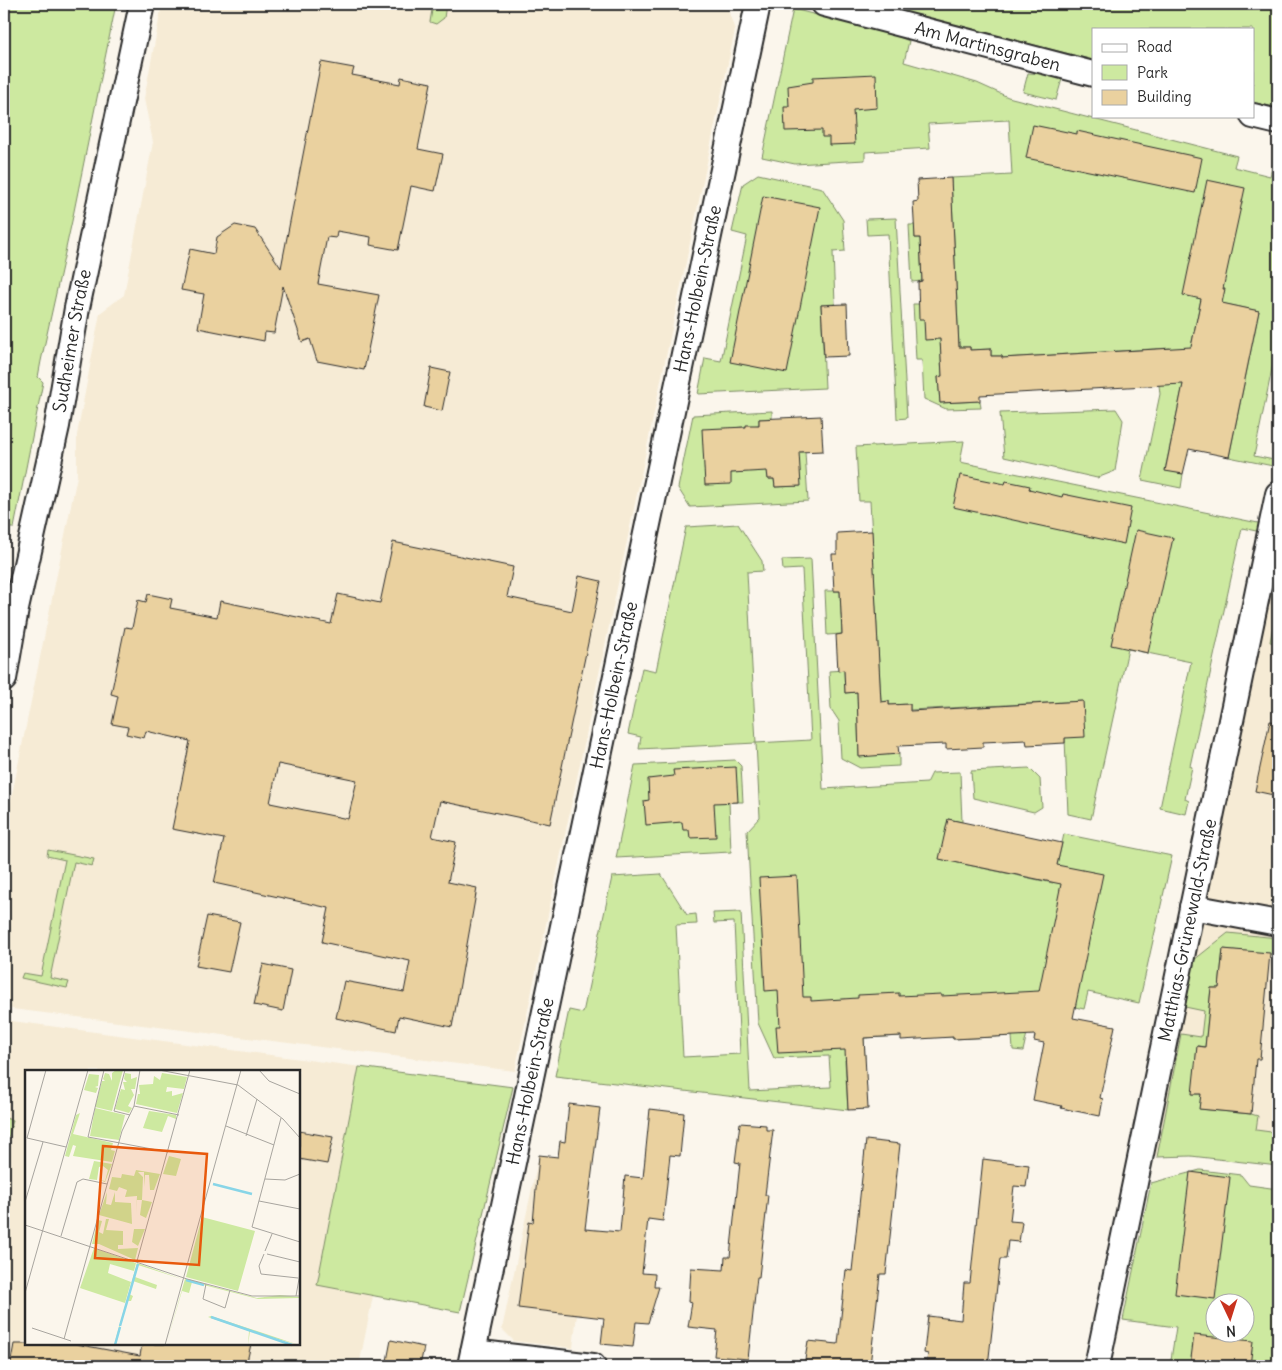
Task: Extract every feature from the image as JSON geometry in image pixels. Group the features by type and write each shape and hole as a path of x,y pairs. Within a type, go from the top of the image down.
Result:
{"street":[{"name":"Sudheimer Straße","path":"4,679 16,609 57,426 77,308 142,4"},
{"name":"Hans-Holbein-Straße","path":"471,1359 758,4"},
{"name":"Am Martinsgraben","path":"824,4 1092,74"},
{"path":"1254,116 1278,122"},
{"name":"Matthias-Grünewald-Straße","path":"1097,1366 1278,494"},
{"path":"1192,907 1278,923"},
{"path":"471,1359 593,1366"}],"shaded area":[{"path":"162,4 726,4 735,30 515,1071 4,1008 4,834 77,476 77,435 100,313 124,295 153,142 144,99"},
{"path":"1278,527 1278,1166 1191,1156 1157,1157 1147,1145"},
{"path":"4,1020 513,1087 460,1312 373,1296 359,1366 4,1366"},
{"path":"539,1155 593,1161 573,1348 514,1341 502,1329"}],"green space":[{"path":"4,4 116,4 72,221 41,361 38,377 43,382 14,528 9,528 4,555"},
{"path":"433,4 446,4 444,18 436,24 430,22"},
{"path":"874,4 1278,4 1278,108 1254,102 1254,28 1092,28 1092,60"},
{"path":"793,9 892,34 909,41 904,62 977,83 1008,97 1237,156 1234,167 1270,176 1278,145 1278,340 1254,456 1274,460 1273,466 1229,457 1259,311 1201,299 1165,470 1183,474 1181,488 1142,480 1160,394 1159,385 1170,348 1002,358 1002,356 991,356 991,349 970,350 970,347 959,347 951,178 1012,175 1009,120 928,124 930,148 865,152 865,160 795,164 762,157"},
{"path":"1028,73 1044,74 1062,79 1056,100 1023,92"},
{"path":"758,174 822,188 843,220 845,251 833,252 835,304 821,305 825,388 698,394 705,358 721,361 747,236 732,232 743,184"},
{"path":"896,218 907,418 897,419 888,234 867,235 866,219"},
{"path":"909,225 915,225 915,238 920,238 922,281 912,282"},
{"path":"913,304 919,304 924,319 940,339 942,376 938,377 940,403 980,401 981,408 946,409 924,399 922,360 916,360"},
{"path":"1116,409 1123,420 1115,471 1097,478 1004,457 1000,413"},
{"path":"772,411 772,418 759,419 759,425 733,428 731,473 745,472 745,467 767,466 768,479 774,479 775,487 800,486 797,452 805,452 808,501 690,507 678,488 693,415"},
{"path":"964,441 960,462 1263,524 1261,532 1242,528 1190,766 1192,767 1185,799 1189,801 1186,814 1160,808 1191,662 1128,649 1091,819 1068,814 1065,738 1083,701 910,710 910,704 889,705 889,701 881,702 870,501 859,501 856,447"},
{"path":"738,524 762,561 763,571 747,572 756,743 639,749 641,737 628,734 642,668 656,671 686,527"},
{"path":"811,559 823,789 927,783 932,773 960,772 962,822 948,819 940,859 1053,883 1064,834 1172,856 1139,1003 1088,992 1084,1009 1035,998 1023,1051 1013,1050 1012,1036 953,1039 952,1037 901,1036 864,1038 865,1059 845,1060 848,1110 555,1076 569,1010 583,1013 612,877 661,874 687,915 696,914 697,924 676,925 683,1057 740,1054 734,922 714,923 713,913 741,912 750,1091 831,1087 829,1056 774,1058 758,1023 747,831 760,817 756,743 811,740 802,569 783,570 782,560"},
{"path":"825,591 840,591 842,634 827,635"},
{"path":"1275,615 1278,616 1278,643 1270,642"},
{"path":"844,670 845,693 857,692 859,756 899,754 899,766 860,768 841,758 839,721 831,709 829,671"},
{"path":"735,760 741,766 743,802 729,802 731,852 616,858 635,765"},
{"path":"1029,768 1040,779 1042,807 1034,812 973,798 971,771"},
{"path":"48,850 94,859 92,866 74,862 50,978 69,982 67,988 21,978 23,973 41,976 65,860 47,856"},
{"path":"1228,933 1278,938 1278,955 1223,949 1219,988 1211,988 1205,1047 1197,1046 1193,1094 1201,1094 1200,1109 1251,1114 1258,1116 1256,1130 1271,1132 1272,1127 1278,1129 1278,1166 1191,1156 1157,1157 1181,1034 1201,1037 1204,1011 1185,1007 1194,960"},
{"path":"359,1067 513,1087 460,1312 317,1285"},
{"path":"4,1118 13,1120 4,1154"},
{"path":"1200,1170 1241,1175 1249,1185 1278,1189 1278,1366 1170,1366 1176,1327 1123,1320 1151,1183"}],"building":[{"path":"321,62 354,68 352,75 400,84 401,77 431,83 418,149 443,154 435,191 411,186 398,250 370,245 371,237 337,231 336,238 327,237 318,284 379,295 364,370 317,361 310,339 302,342 283,286 274,333 265,332 264,341 198,328 204,294 181,290 190,249 214,254 217,237 235,225 255,229 281,268"},
{"path":"876,74 877,108 853,110 855,144 829,145 829,137 822,137 822,130 785,131 784,107 789,107 788,86 813,82 813,77"},
{"path":"1033,125 1077,134 1077,131 1202,158 1195,193 1026,158"},
{"path":"951,178 959,347 970,347 970,350 991,349 991,356 1002,356 1002,358 1191,347 1201,299 1183,295 1207,180 1245,188 1223,289 1225,289 1222,303 1259,311 1229,457 1189,449 1183,474 1165,471 1183,384 980,395 980,401 940,403 938,377 942,376 940,339 925,340 924,319 919,319 918,282 922,281 920,238 915,238 913,202 918,201 917,180"},
{"path":"763,196 820,207 787,373 730,362"},
{"path":"847,304 849,356 824,357 821,305"},
{"path":"431,368 450,372 442,411 424,407"},
{"path":"821,416 823,451 799,452 801,486 775,487 774,479 768,479 767,471 731,473 731,484 705,485 702,429 759,425 759,419"},
{"path":"960,475 1005,484 1006,481 1030,486 1029,489 1062,497 1063,494 1131,508 1124,544 953,507"},
{"path":"1136,530 1173,538 1148,653 1111,645"},
{"path":"872,531 881,702 889,701 889,705 910,704 910,711 1083,701 1085,737 1065,738 1065,743 1027,745 1026,740 983,742 983,747 946,749 946,744 898,746 899,754 859,757 857,692 845,693 844,670 838,671 836,635 842,634 840,591 834,591 832,554 837,554 837,533"},
{"path":"393,542 513,567 507,597 572,611 579,576 601,581 550,824 440,801 432,837 456,842 448,882 477,888 452,1027 399,1016 396,1031 336,1018 344,981 404,992 410,961 322,942 329,908 214,883 224,839 172,829 190,741 146,731 144,738 126,734 128,727 112,724 118,696 111,694 125,627 132,628 138,600 146,602 148,594 172,599 170,608 217,617 220,601 331,624 338,594 380,603","holes":["278,764 357,780 348,819 270,803"]},
{"path":"1270,721 1278,722 1278,796 1255,791"},
{"path":"736,767 738,802 714,803 716,837 690,838 689,830 683,830 682,822 646,825 644,801 649,800 648,779 674,776 673,770"},
{"path":"948,819 1062,843 1057,865 1103,874 1073,1018 1115,1026 1100,1098 1103,1099 1100,1116 1033,1100 1044,1043 1034,1041 1035,1035 901,1040 901,1036 864,1038 868,1109 848,1110 845,1050 778,1053 776,1026 780,1026 778,990 765,991 759,878 797,876 803,997 811,997 811,1001 858,998 858,995 899,993 899,996 941,994 941,996 1039,991 1061,884 939,859"},
{"path":"207,916 240,922 229,972 196,966"},
{"path":"1223,949 1270,953 1260,1059 1256,1059 1251,1114 1199,1109 1201,1094 1192,1094 1197,1046 1205,1047 1211,988 1219,988"},
{"path":"263,964 291,970 283,1011 254,1005"},
{"path":"569,1104 600,1108 585,1229 620,1232 625,1176 643,1178 650,1109 684,1113 680,1156 670,1155 663,1221 648,1219 642,1273 655,1274 654,1287 659,1287 648,1323 636,1322 633,1347 601,1344 604,1318 518,1308 529,1222 533,1223 539,1155 558,1157 560,1141 565,1142"},
{"path":"740,1123 766,1125 766,1130 773,1130 765,1195 768,1195 748,1359 714,1356 717,1330 688,1327 692,1302 689,1301 691,1268 724,1270 725,1257 730,1257 740,1163 735,1162"},
{"path":"300,1131 333,1137 327,1164 300,1159"},
{"path":"866,1140 900,1144 886,1274 880,1274 870,1366 804,1366 808,1341 838,1344 846,1270 852,1271"},
{"path":"983,1159 1029,1165 1026,1187 1014,1186 1010,1221 1022,1222 1019,1242 1008,1241 1006,1259 1000,1259 988,1366 926,1366 928,1354 924,1353 928,1316 961,1320 964,1283 970,1283"},
{"path":"1190,1172 1230,1177 1216,1292 1204,1292 1204,1298 1175,1294"},
{"path":"1194,1335 1204,1336 1204,1342 1253,1342 1250,1366 1190,1366"},
{"path":"391,1340 424,1347 420,1366 386,1366"},
{"path":"14,1344 81,1345 140,1356 142,1345 251,1345 246,1366 10,1366"}]}
